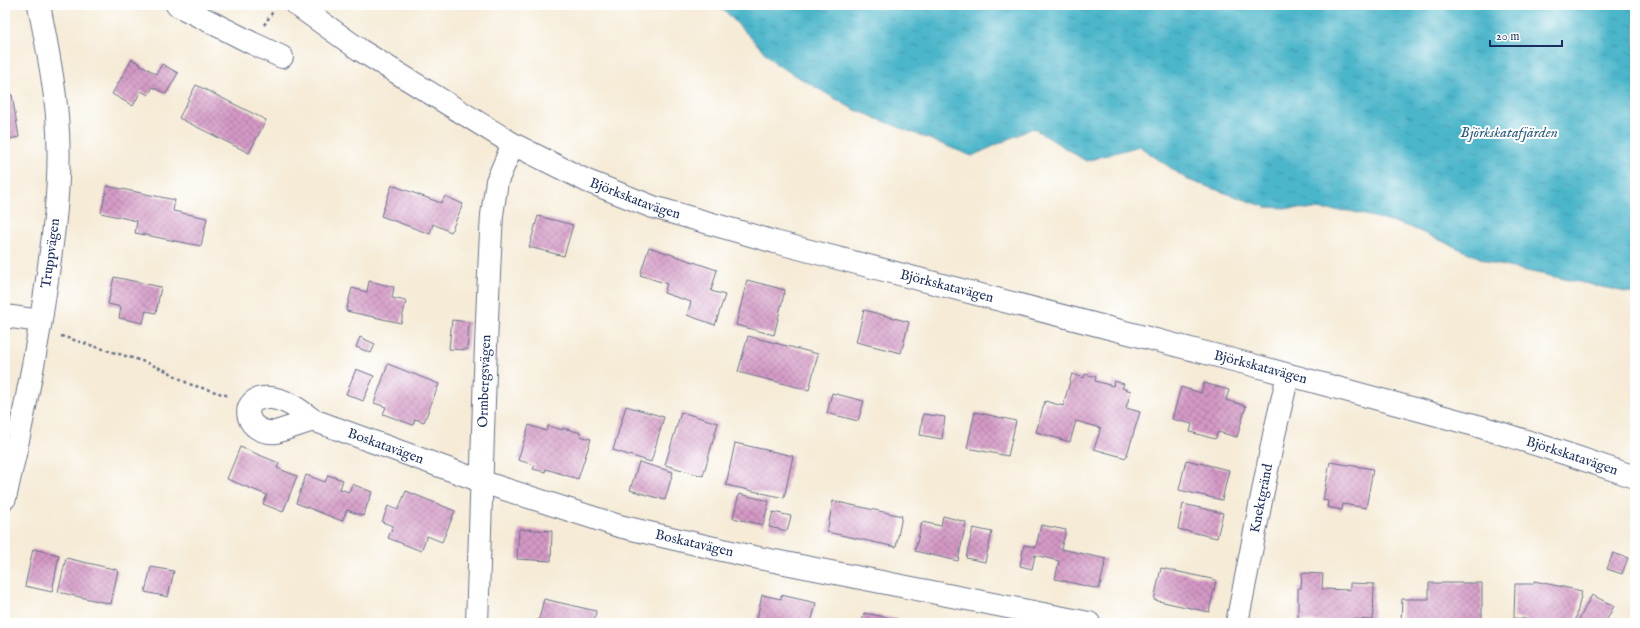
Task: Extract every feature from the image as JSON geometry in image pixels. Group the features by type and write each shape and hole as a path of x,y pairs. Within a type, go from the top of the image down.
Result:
{"street":[{"name":"Truppvägen","path":"5,498 37,347 40,321 48,280 55,218 58,162 57,117 51,71 39,5"},
{"path":"177,5 252,44 282,57"},
{"name":"Björkskatavägen","path":"297,5 360,50 513,144 587,181 653,207 705,223 1478,426 1635,477"},
{"name":"Ormbergsvägen","path":"477,623 481,525 481,480 492,216 497,181 513,144"},
{"path":"5,316 40,321"},
{"name":"Knektgränd","path":"1237,623 1274,435 1288,375"},
{"name":"Boskatavägen","path":"256,400 271,398 289,403 313,420 443,468 619,526 730,552 1089,623"},
{"path":"256,400 249,408 248,414 250,421 254,426 265,432 276,432 313,420"}],"path":[{"path":"40,321 50,332 145,362 167,371 189,384 237,399 256,400"}],"water":[{"name":"Björkskatafjärden","path":"714,5 1635,5 1635,294 1494,264 1410,227 1350,211 1266,207 1188,180 1139,146 1086,161 1033,128 972,156 853,109 776,64 726,12"}],"building":[{"path":"132,59 156,74 162,64 178,73 166,94 153,87 148,95 141,91 133,106 112,94"},
{"path":"5,82 8,95 12,95 19,137 5,140"},
{"path":"196,85 266,120 249,153 179,118"},
{"path":"392,185 441,203 445,196 463,204 451,232 433,224 430,234 381,216"},
{"path":"107,186 175,200 173,211 207,218 201,246 135,233 137,221 101,213"},
{"path":"538,216 573,225 564,256 529,247"},
{"path":"649,247 717,270 711,291 725,295 715,325 687,315 691,302 664,293 667,284 640,275"},
{"path":"114,277 161,287 156,313 146,311 143,323 119,318 121,307 108,304"},
{"path":"747,280 785,290 774,335 736,325"},
{"path":"369,281 394,287 392,298 406,301 401,323 346,311 352,288 367,292"},
{"path":"864,310 909,322 901,353 856,342"},
{"path":"452,320 469,322 467,350 449,349"},
{"path":"748,336 818,354 809,390 738,372"},
{"path":"360,337 375,344 371,353 356,347"},
{"path":"388,364 439,384 424,422 415,419 413,425 383,414 386,407 374,403"},
{"path":"356,369 374,376 363,401 346,394"},
{"path":"1072,374 1084,378 1085,374 1096,377 1095,381 1113,386 1114,381 1124,384 1122,388 1131,391 1126,408 1140,412 1126,458 1094,449 1101,428 1076,421 1070,442 1036,432 1045,401 1063,406"},
{"path":"1204,383 1229,390 1226,400 1246,406 1237,437 1218,432 1215,439 1190,432 1192,424 1172,419 1181,387 1201,393"},
{"path":"832,393 864,401 858,421 827,413"},
{"path":"626,406 664,417 651,462 613,450"},
{"path":"681,412 718,423 703,476 665,465"},
{"path":"975,412 1016,421 1008,456 967,448"},
{"path":"923,414 945,417 942,439 920,435"},
{"path":"529,425 546,431 548,426 563,430 563,428 581,433 580,436 591,439 578,479 546,469 545,472 533,469 535,465 518,460"},
{"path":"735,443 793,456 784,498 726,485"},
{"path":"240,447 279,463 277,468 297,476 283,512 263,504 267,495 227,479"},
{"path":"1186,460 1229,470 1222,500 1179,490"},
{"path":"639,462 673,472 665,500 630,490"},
{"path":"1330,462 1373,469 1366,508 1343,504 1342,510 1327,507 1328,501 1323,500"},
{"path":"306,475 325,482 328,475 343,480 340,489 349,492 352,484 372,492 363,516 347,510 342,521 296,503"},
{"path":"406,491 455,511 442,542 427,536 421,551 388,538 393,526 382,522 388,506 398,510"},
{"path":"739,494 769,501 763,525 733,518"},
{"path":"833,501 902,516 896,547 827,532"},
{"path":"1183,504 1223,513 1217,538 1178,529"},
{"path":"773,512 791,516 787,531 769,527"},
{"path":"943,516 966,522 958,561 915,551 922,522 941,526"},
{"path":"1041,525 1066,530 1061,549 1106,559 1099,589 1055,579 1059,561 1035,555 1032,569 1020,566 1024,545 1036,547"},
{"path":"973,528 992,532 985,562 966,558"},
{"path":"519,529 552,531 551,561 517,559"},
{"path":"33,549 59,555 52,592 25,586"},
{"path":"1613,553 1628,558 1622,574 1607,569"},
{"path":"66,558 118,570 111,604 58,592"},
{"path":"151,567 174,571 168,597 145,592"},
{"path":"1161,568 1216,580 1209,612 1154,600"},
{"path":"1302,573 1323,574 1322,589 1350,590 1350,583 1374,584 1373,620 1349,619 1349,622 1298,621 1298,588 1301,588"},
{"path":"1534,581 1582,591 1575,623 1525,623 1526,619 1514,618 1515,584 1534,584"},
{"path":"1429,583 1482,583 1482,623 1401,623 1402,599 1429,599"},
{"path":"762,595 781,599 781,595 816,603 811,623 756,623"},
{"path":"1592,595 1614,606 1605,623 1577,623"},
{"path":"544,599 596,611 594,623 538,623"},
{"path":"864,613 912,622 862,623"}]}
